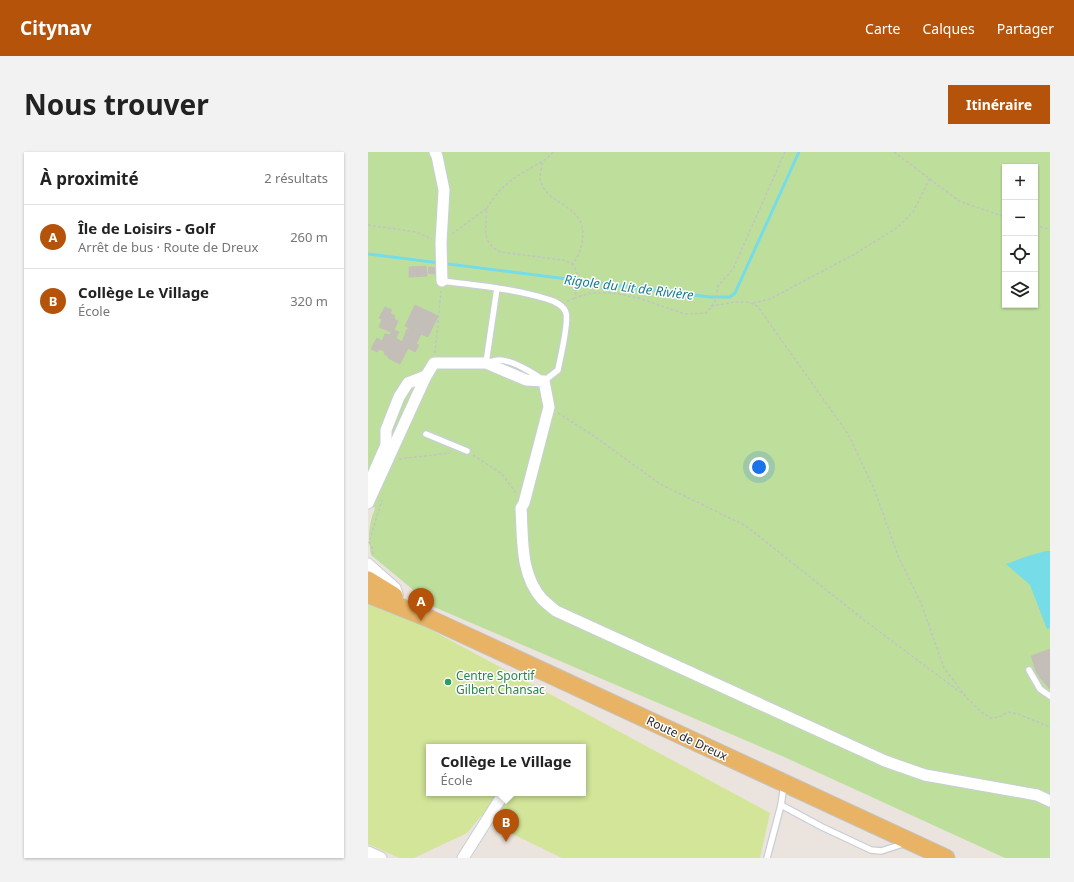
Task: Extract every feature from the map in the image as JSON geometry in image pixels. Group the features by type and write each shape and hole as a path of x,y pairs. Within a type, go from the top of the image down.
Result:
{"main road":[{"name":"Route de Dreux","path":"368,580 428,618"},
{"name":"Route de Dreux","path":"368,594 428,618 946,858"}],"street":[{"path":"435,152 444,190 441,243 442,281"},
{"path":"368,503 426,376 434,363 486,363 526,380 544,381 549,407 524,503 521,508 525,566 530,581 542,599 556,611 885,761 925,775 1037,795 1050,801"},
{"path":"368,486 386,445 386,430 399,397 408,383 426,376"},
{"path":"368,564 395,588 398,598"},
{"path":"463,858 502,796"},
{"path":"368,852 381,858"}],"lane":[{"path":"442,281 496,288 548,299 559,304 566,312 567,321 558,370 544,381"},
{"path":"486,363 496,288"},
{"path":"426,434 467,451"},
{"path":"1029,670 1040,689 1050,696"},
{"path":"766,858 781,805 784,783"},
{"path":"781,805 822,827 872,850 881,851 910,841"}],"path":[{"path":"368,225 416,232 441,243 487,208 501,188 508,182 543,162 553,152"},
{"path":"487,208 485,228 488,244 500,252 564,260 572,264 577,273 575,298 590,293 614,293 638,298 685,314 706,313 715,302 718,286 733,269 785,152"},
{"path":"894,152 959,201 1002,216"},
{"path":"543,162 540,178 544,188 552,197 578,216 583,228 581,249 577,259 572,264"},
{"path":"753,303 770,299 855,254 898,228 913,212 930,178"},
{"path":"1038,227 1050,229"},
{"path":"434,363 442,281"},
{"path":"711,306 745,301 753,303 758,307 848,434 875,491 898,556 921,603 944,668 967,698"},
{"path":"549,407 594,436 660,484 746,526 864,620 991,718 999,717 1008,712 1018,714 1050,727"},
{"path":"399,459 467,451 502,474 518,496 521,508"},
{"path":"373,554 372,547 369,542 383,495"}],"green space":[{"path":"368,152 1050,152 1050,858 1005,858 782,756 434,607 371,555 369,532 375,508 368,503"},
{"name":"Centre Sportif Gilbert Chansac","path":"368,603 409,618 770,813 760,858 562,858 494,825 481,816 467,833 414,858 399,858 368,844"}],"water":[{"path":"1050,551 1050,628 1047,629 1030,585 1006,564"}],"building":[{"path":"426,266 427,276 409,277 409,267"},
{"path":"429,267 436,268 435,274 428,273"},
{"path":"415,305 438,316 428,337 421,334 416,344 419,345 415,352 408,348 400,364 388,358 388,356 384,354 385,352 379,349 377,352 371,349 377,338 382,341 385,334 390,335 391,332 379,327 382,319 379,318 385,307 392,310 390,313 395,316 394,319 398,321 394,330 399,332 396,338 402,342 407,329 409,330 409,328 405,326"},
{"path":"1050,649 1050,689 1036,671 1031,656"},
{"path":"505,814 510,818 507,823 501,819"}],"waterway":[{"name":"Rigole du Lit de Rivière","path":"368,254 710,297 730,297 735,293 799,152"}],"place":[{"name":"Île de Loisirs - Golf","path":"421,621"},
{"name":"Centre Sportif Gilbert Chansac","path":"448,682"},
{"name":"Collège Le Village","path":"506,842"}]}
